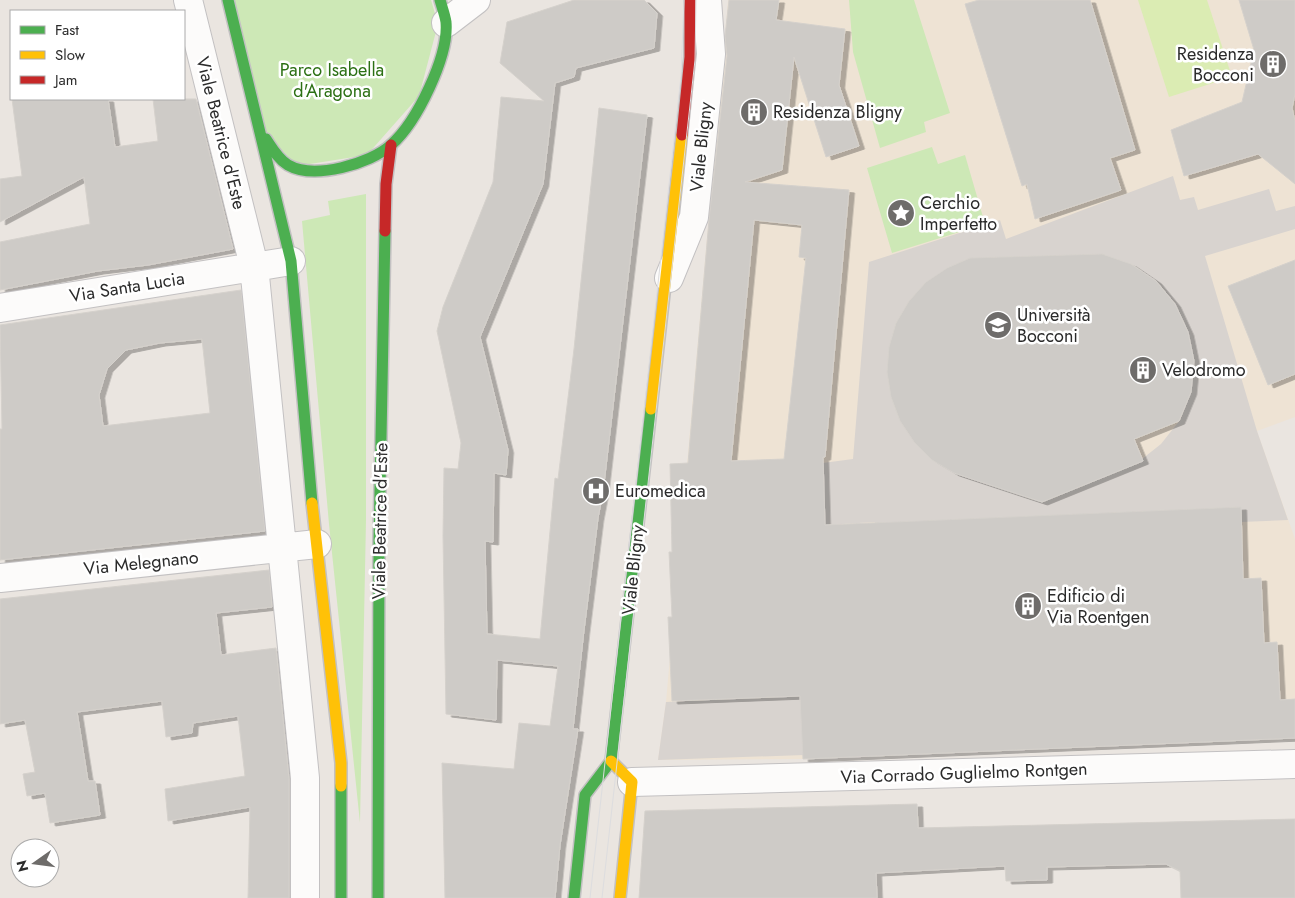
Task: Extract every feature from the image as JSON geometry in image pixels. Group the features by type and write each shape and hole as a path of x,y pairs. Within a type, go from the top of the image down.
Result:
{"main road":[{"path":"228,0 262,134 291,261 317,544 341,763 340,898"},
{"name":"Viale Bligny","path":"611,761 690,57 690,0"},
{"path":"262,134 277,156 288,166 306,172 330,170 360,161 391,145 411,119 428,90 440,58 443,12"},
{"name":"Viale Beatrice d'Este","path":"378,898 379,519 386,184 391,145"},
{"path":"574,898 585,795 611,761 632,782 620,898"}],"street":[{"name":"Viale Beatrice d'Este","path":"188,0 254,266 281,548 306,778 305,898"},
{"path":"443,12 476,0"},
{"name":"Viale Bligny","path":"665,289 694,217 711,54 707,0"},
{"path":"254,266 291,261"},
{"name":"Via Santa Lucia","path":"0,308 254,266"},
{"path":"281,548 317,544"},
{"name":"Via Melegnano","path":"0,578 281,548"},
{"path":"302,744 339,741"},
{"name":"Via Corrado Guglielmo Rontgen","path":"632,782 1295,764"}],"shaded area":[{"name":"Università Bocconi","path":"728,0 1295,0 1295,417 1257,431 1295,539 1295,738 803,759 658,760 666,702"},
{"path":"1173,176 1180,200 1194,197 1198,210 1269,189 1276,211 1295,206 1295,229 1205,256 1257,431 1288,520 1241,522 1240,507 1119,513 1125,705 1295,699 1295,738 658,760 666,702 800,696 880,678 875,522 825,525 823,463 853,459 869,262 1000,220 1006,239","holes":["1102,254 1131,264 1156,281 1175,304 1188,332 1194,361 1191,392 1180,420 1161,444 1137,463 932,460 914,442 900,421 891,397 887,372 889,347 896,323 909,301 926,282 947,268 970,258"]}],"green space":[{"name":"Parco Isabella d'Aragona","path":"231,0 431,0 438,24 419,96 367,155 297,166 262,129"},
{"path":"849,0 914,0 950,113 924,122 926,132 880,148 853,52"},
{"path":"1138,0 1207,0 1232,77 1169,97"},
{"path":"932,147 938,164 965,155 985,224 892,253 867,168"},
{"path":"366,194 366,520 360,823 329,524 302,221 330,215 328,201"}],"building":[{"path":"574,0 644,0 657,13 654,48 576,68 574,77 555,83 543,184 480,337 508,450 506,475 494,473 493,542 485,541 487,634 540,639 555,478 558,479 574,349 599,108 647,115 603,492 584,630 573,729 578,729 560,845 555,898 445,898 442,763 514,769 519,723 550,726 558,666 497,660 496,720 446,714 443,536 444,468 458,469 461,443 437,331 443,307 493,182 501,97 544,101 500,63 507,22"},
{"name":"Edificio di Via Roentgen","path":"729,0 779,0 776,20 845,29 839,85 859,146 826,157 794,57 782,170 745,182 849,190 825,457 823,457 825,525 1241,507 1243,579 1261,578 1264,643 1277,642 1280,700 1295,699 1295,738 803,759 800,696 672,701 668,617 672,617 669,552 672,552 670,464 688,463 709,220 727,56 725,36","holes":["754,220 802,225 799,257 806,258 784,459 731,461"]},
{"path":"979,0 1090,0 1135,150 1110,158 1121,190 1035,219 1027,184 1022,186 965,4"},
{"name":"Residenza Bocconi","path":"1239,0 1295,0 1295,94 1292,108 1295,121 1295,184 1258,154 1184,176 1171,130 1242,102 1254,50"},
{"path":"196,99 233,249 148,265 98,271 0,290 0,242 90,224 84,177 0,222 0,179 22,176 12,100 108,100 115,147 158,141 153,100"},
{"name":"Velodromo","path":"1102,254 1131,264 1156,281 1175,304 1188,332 1194,361 1191,392 1179,421 1134,439 1143,461 1042,502 954,473 932,460 914,442 900,421 891,397 887,372 889,347 896,323 909,301 926,282 947,268 970,258"},
{"path":"1295,260 1295,374 1268,385 1228,286"},
{"path":"241,290 265,531 0,560 0,429 2,429 0,325","holes":["202,339 210,413 103,426 99,395 107,369 126,350 160,343"]},
{"path":"269,570 272,607 216,613 221,655 276,648 289,779 289,898 248,898 250,807 168,821 165,789 245,776 238,716 193,723 192,733 166,737 162,701 77,712 88,781 95,781 100,815 50,823 45,793 27,796 23,774 35,772 25,720 0,724 0,599"},
{"path":"917,804 918,828 1295,819 1295,898 1181,898 1180,871 1166,864 1047,867 1047,880 1006,881 1005,866 876,873 877,898 639,898 645,811"}],"tram line":[{"path":"590,898 681,76 684,0"},
{"path":"602,898 695,60 696,0"}],"traffic: fast":[{"path":"228,0 291,261 312,503"},
{"path":"266,139 284,163 299,169 312,171 341,168 356,164 382,152 391,145 401,135 421,105 437,70 446,36 446,22 440,0"},
{"path":"378,898 379,540 385,231"},
{"path":"574,898 585,795 611,761 651,409"},
{"path":"341,786 341,898"}],"traffic: slow":[{"path":"651,409 682,135"},
{"path":"312,503 341,763 341,786"},
{"path":"611,761 632,782 620,898"}],"traffic: jam":[{"path":"682,135 690,57 690,0"},
{"path":"385,231 386,184 391,145"}],"place":[{"name":"Residenza Bocconi","path":"1273,64"},
{"name":"Residenza Bligny","path":"754,112"},
{"name":"Cerchio Imperfetto","path":"901,213"},
{"name":"Università Bocconi","path":"998,325"},
{"name":"Velodromo","path":"1143,370"},
{"name":"Euromedica","path":"596,491"},
{"name":"Edificio di Via Roentgen","path":"1028,606"}]}
